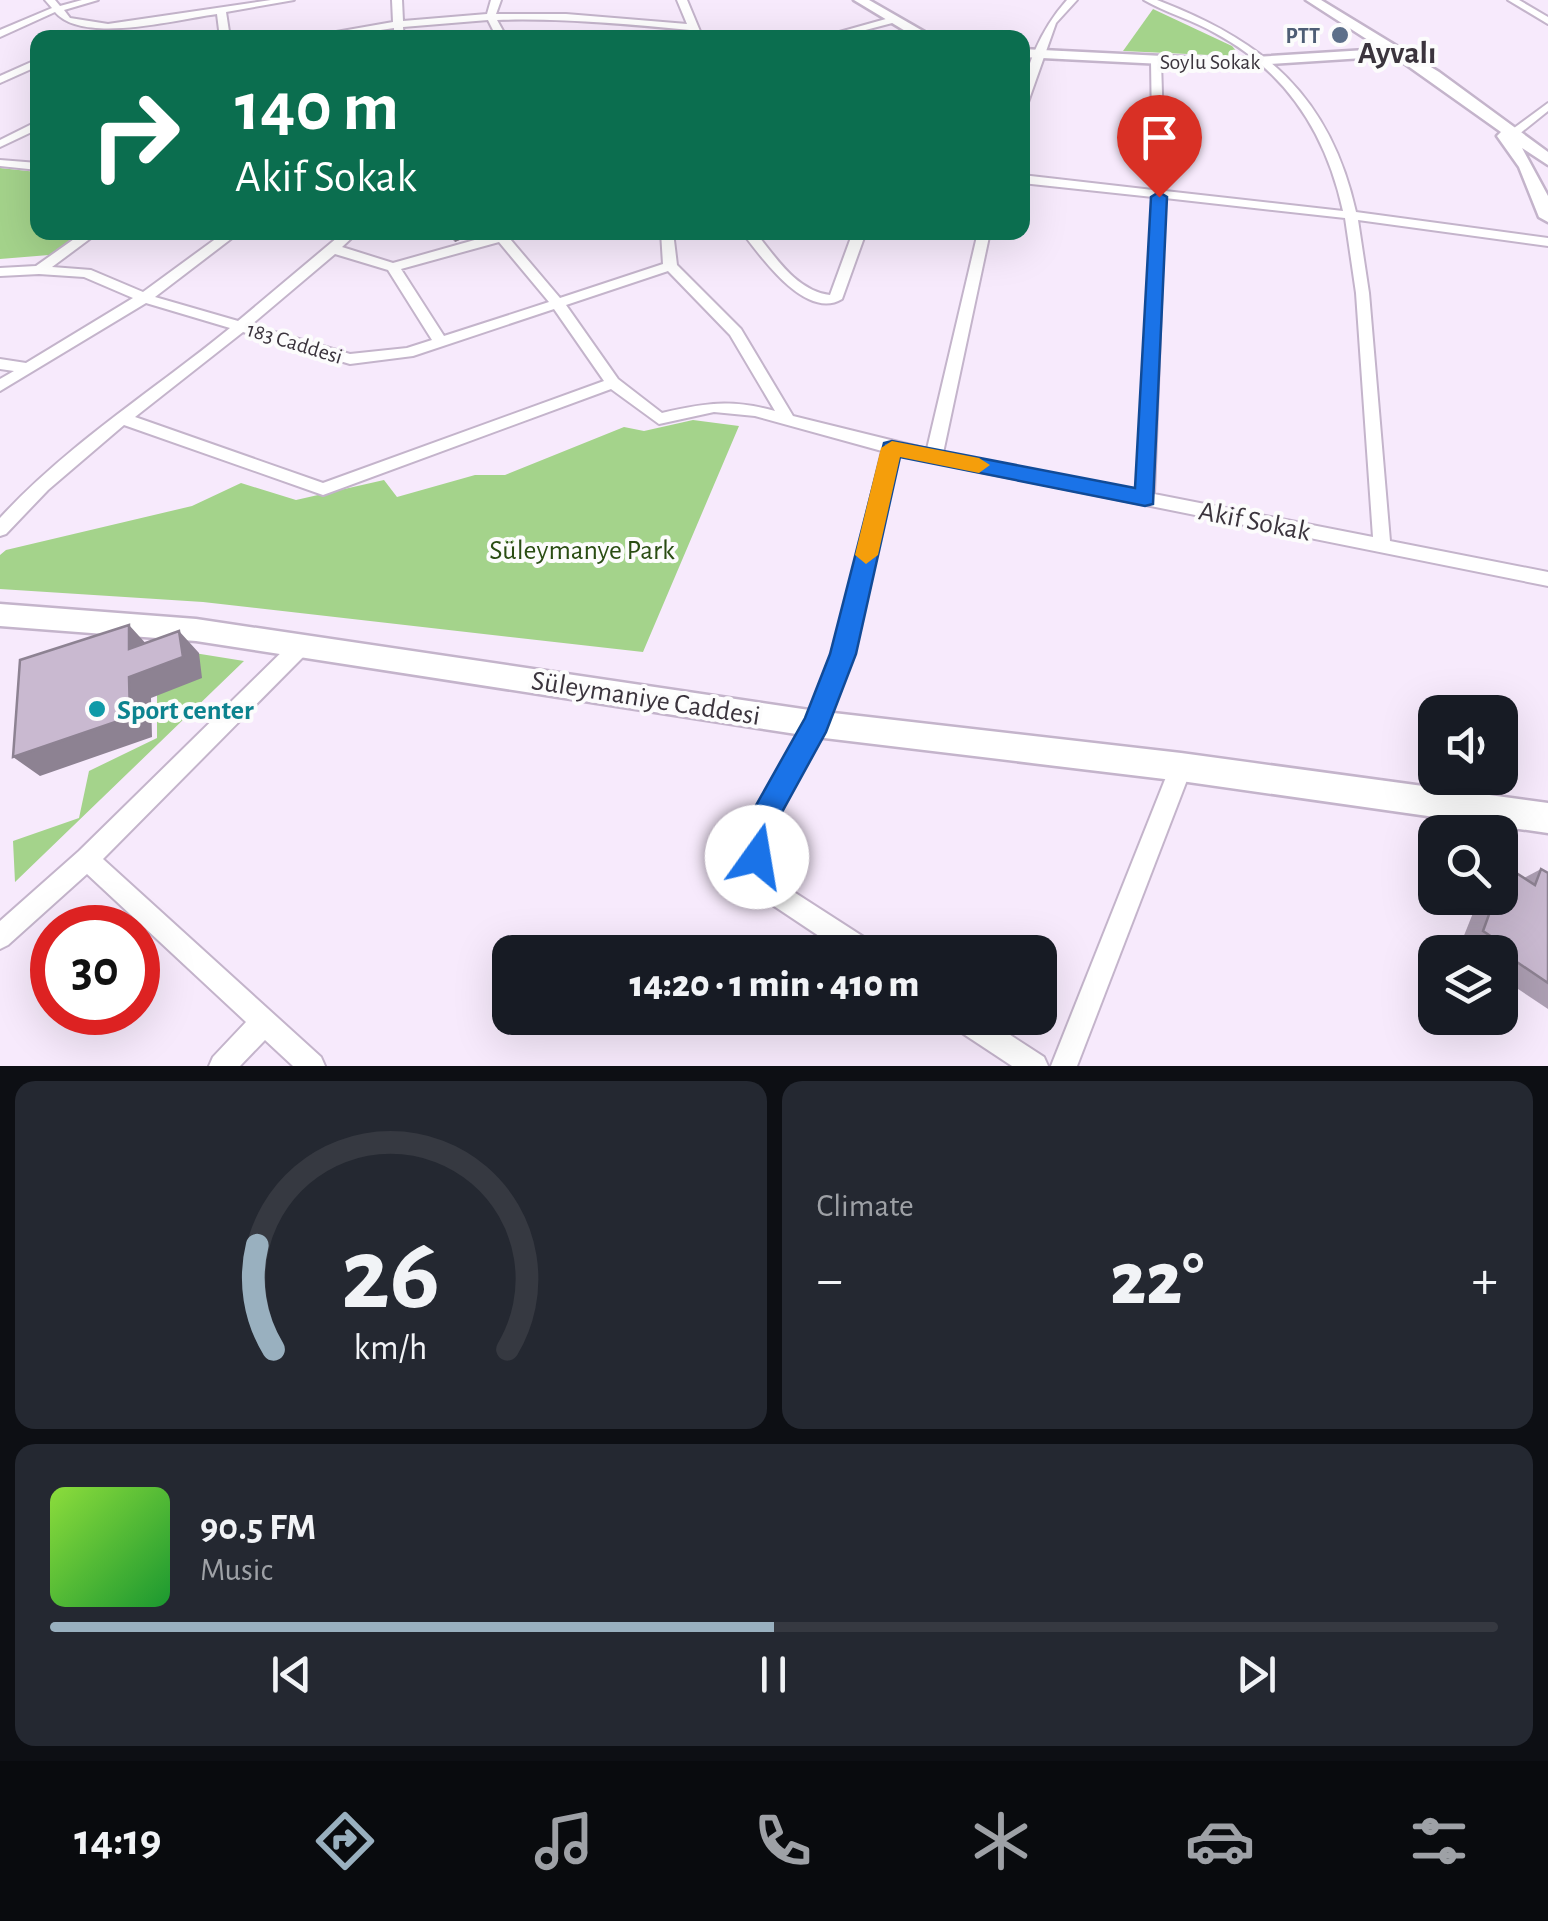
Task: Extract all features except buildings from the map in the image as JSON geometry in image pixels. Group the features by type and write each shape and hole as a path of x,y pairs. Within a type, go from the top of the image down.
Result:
{"main road":[{"path":"860,0 912,30"},
{"path":"1312,0 1398,52 1548,160"},
{"name":"Soylu Sokak","path":"1030,54 1156,61 1266,61 1398,52"},
{"path":"1494,120 1545,195 1548,217"},
{"name":"Süleymaniye Caddesi","path":"0,615 196,630 816,724 1181,766 1542,814"}],"street":[{"path":"50,0 67,20 108,27 289,0"},
{"path":"0,34 60,8 94,0"},
{"path":"397,0 397,30"},
{"path":"496,0 491,16 498,30"},
{"path":"590,0 592,18"},
{"path":"682,0 693,30"},
{"path":"1030,81 1052,22 1072,0"},
{"path":"1149,0 1231,38 1266,61 1294,91 1322,134 1342,184 1360,254 1382,546"},
{"path":"1513,0 1548,20"},
{"path":"221,10 225,30"},
{"path":"357,30 491,16 592,18 679,30"},
{"path":"854,30 893,20"},
{"path":"882,30 893,20"},
{"path":"103,30 108,27"},
{"path":"1145,498 1159,197 1156,61"},
{"path":"0,80 30,66"},
{"path":"1514,133 1548,106"},
{"path":"0,144 30,128"},
{"path":"0,163 30,166"},
{"path":"1030,180 1350,215 1548,242"},
{"path":"39,270 82,240"},
{"path":"0,386 144,298 223,240"},
{"path":"0,529 16,510 123,419 243,326 343,240"},
{"path":"333,249 393,267 496,240"},
{"path":"123,419 323,489 613,383 514,240"},
{"path":"668,240 670,266 736,332 788,420"},
{"path":"755,240 806,294 823,300 835,298 857,240"},
{"path":"934,456 982,240"},
{"name":"183 Caddesi","path":"0,272 86,273 144,298 350,360 408,353 670,266"},
{"path":"393,267 442,342"},
{"path":"0,364 26,368"},
{"name":"Akif Sokak","path":"613,383 659,419 714,407 788,420 892,448 1548,579"},
{"path":"838,935 758,882 756,832 816,724 843,654 892,448"},
{"path":"0,937 86,859 302,646"},
{"path":"1064,1066 1181,766"},
{"path":"86,859 312,1066"},
{"path":"222,1066 264,1022"},
{"path":"988,1035 1035,1066"}],"green space":[{"path":"1153,9 1232,46 1238,53 1231,56 1123,51"},
{"path":"0,168 30,171 30,240 71,240 49,255 0,259"},
{"name":"Süleymanye Park","path":"693,420 739,426 643,652 203,602 0,589 0,555 6,550 192,506 241,483 296,500 384,480 397,497 475,475 505,475 624,427 644,431"},
{"path":"157,647 244,661 15,882 13,841 79,818 89,771 157,738"}],"slow traffic":[{"path":"866,555 892,448 979,465"}],"place":[{"name":"PTT","path":"1340,35"},
{"name":"Sport center","path":"97,709"}],"district":[{"name":"Ayvalı","path":"1397,52"}],"route":[{"path":"757,857 756,832 816,724 843,654 892,448 1145,498 1159,197"}]}
